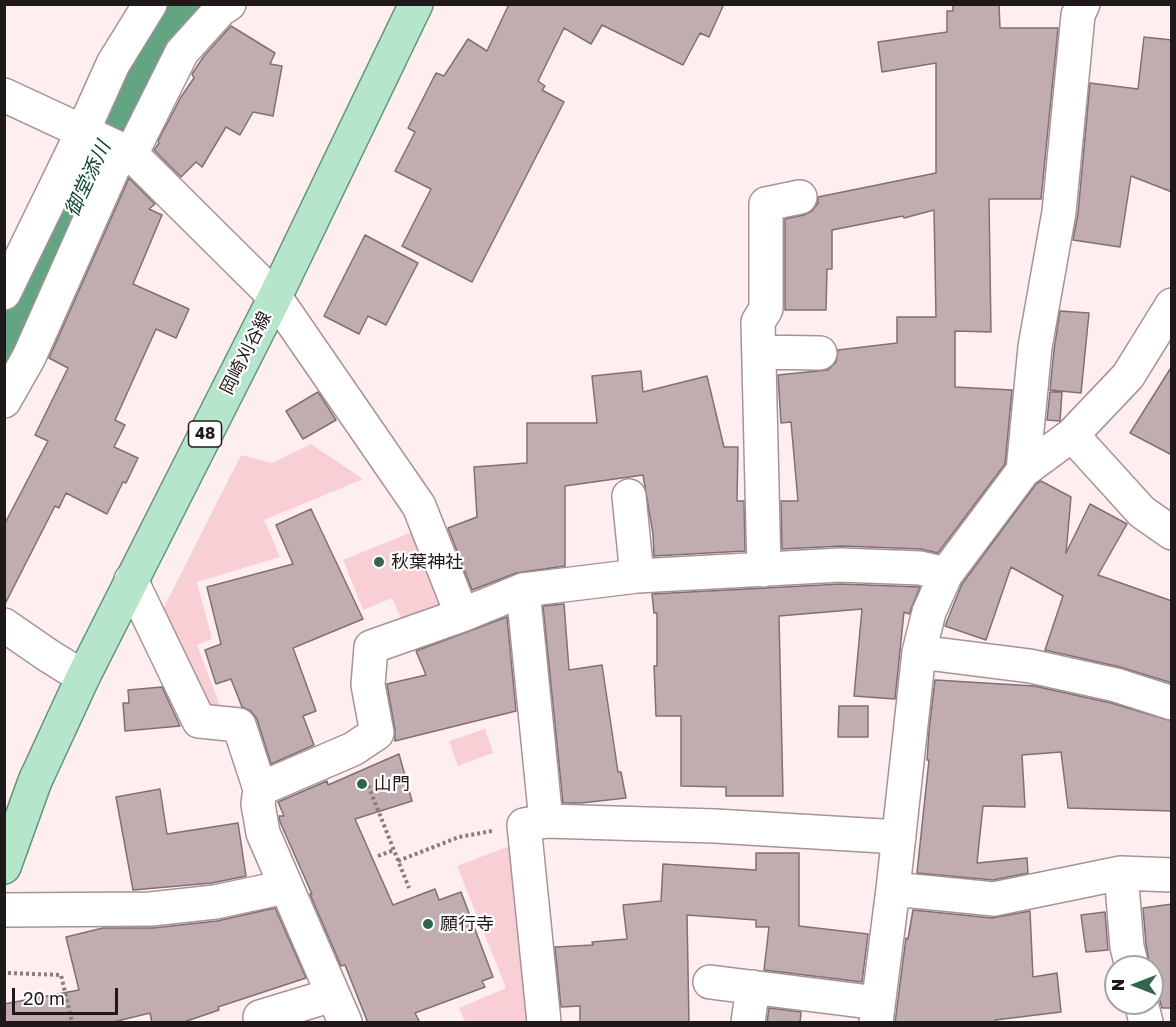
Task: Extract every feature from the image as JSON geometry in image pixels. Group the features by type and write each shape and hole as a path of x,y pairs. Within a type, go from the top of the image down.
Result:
{"main road":[{"name":"岡崎刈谷線","path":"4,867 35,781 83,677 274,297 417,4"}],"street":[{"path":"4,293 113,64 150,4"},
{"path":"4,401 29,357 126,152 182,52 221,9 229,4"},
{"path":"1023,471 1035,347 1059,212 1078,15 1083,4"},
{"path":"4,95 126,152 274,297 419,506 462,615"},
{"path":"764,570 758,322 766,309 766,204 800,197"},
{"path":"710,982 753,987 877,1013 919,652 929,612 946,574 1023,471 1072,435 1128,376 1172,305"},
{"path":"759,352 820,353"},
{"path":"1072,435 1142,512 1172,533"},
{"path":"629,496 637,576"},
{"path":"260,789 353,749 377,733 368,685 371,647 462,615 523,590 637,576 841,565 920,568 946,574"},
{"path":"131,580 200,721 239,725 260,789 258,804 263,833 338,1009 260,1017"},
{"path":"523,590 544,1023"},
{"path":"4,625 83,677"},
{"path":"919,652 1030,666 1116,685 1172,703"},
{"path":"535,823 715,826 899,837"},
{"path":"893,888 994,899 1121,873 1172,875"},
{"path":"1121,873 1129,955"},
{"path":"4,910 151,909 215,902 285,887"},
{"path":"748,1023 753,987"}],"path":[{"path":"353,749 410,888"},
{"path":"398,861 459,837 535,823"},
{"path":"378,856 394,850"},
{"path":"8,973 61,975 72,1023"}],"shaded area":[{"path":"311,444 363,479 264,520 280,557 197,582 212,639 197,645 224,716 204,713 159,617 241,455 272,463"},
{"path":"417,530 448,605 403,623 392,598 363,610 343,560"},
{"path":"485,729 493,753 458,766 449,741"},
{"path":"520,842 537,1022 465,1022 459,1008 506,988 457,866"}],"building":[{"path":"509,4 724,4 709,37 700,33 683,65 602,25 591,44 564,28 538,81 545,86 542,90 564,102 472,282 402,246 431,189 395,171 415,132 408,128 436,73 444,76 468,39 487,51"},
{"path":"953,4 999,4 1000,28 1058,28 1041,199 989,199 991,332 955,331 955,387 1012,390 1005,464 938,553 921,549 842,546 782,549 781,501 798,501 791,422 781,423 778,375 828,370 836,362 838,350 897,343 897,317 936,317 934,210 904,218 903,216 832,230 832,269 827,269 826,310 785,310 785,219 812,211 818,203 818,197 936,173 936,63 882,72 878,42 947,32 947,11 953,11"},
{"path":"231,26 275,53 270,64 282,66 273,116 253,112 240,135 226,127 202,167 196,162 181,177 154,150 181,97 194,78 192,74 204,56"},
{"path":"1144,37 1172,40 1172,192 1131,176 1120,247 1073,240 1078,214 1090,83 1138,89"},
{"path":"129,178 155,204 149,209 162,215 133,284 189,309 176,338 156,329 115,420 125,425 114,447 138,458 107,514 66,493 59,508 55,506 4,606 4,525 48,441 35,435 68,368 49,358"},
{"path":"365,235 418,263 386,325 368,316 359,334 324,316"},
{"path":"1060,311 1089,313 1081,393 1050,390"},
{"path":"1172,366 1172,455 1130,433"},
{"path":"641,371 643,392 707,376 724,447 738,447 737,501 744,501 745,551 654,556 653,534 643,475 565,486 565,566 516,573 472,590 448,528 477,517 474,467 527,463 527,423 597,423 592,376"},
{"path":"318,392 336,420 303,439 286,411"},
{"path":"1050,392 1062,392 1060,421 1047,420"},
{"path":"1041,481 1071,497 1066,553 1090,504 1127,524 1098,575 1172,601 1172,683 1120,667 1045,650 1063,596 1011,567 986,640 945,626 962,584 1036,484"},
{"path":"311,509 363,619 293,648 316,711 303,716 314,745 271,764 257,719 251,711 242,707 231,679 216,684 205,650 221,644 207,587 293,564 276,525"},
{"path":"841,584 920,587 909,614 904,612 895,699 854,696 862,609 779,616 783,796 726,796 726,787 681,786 681,716 656,716 654,666 657,666 657,613 654,613 652,594"},
{"path":"564,604 569,670 602,665 618,772 621,772 626,798 563,803 543,606"},
{"path":"507,617 516,711 395,741 387,684 426,675 416,651"},
{"path":"935,680 1034,686 1111,703 1172,721 1172,811 1068,808 1061,752 1022,755 1025,807 983,806 977,863 1027,858 1028,873 993,880 917,873"},
{"path":"162,687 180,726 125,731 123,703 129,703 128,690"},
{"path":"839,706 868,706 868,737 838,737"},
{"path":"399,754 412,801 355,819 393,905 435,889 439,900 461,892 493,977 482,981 485,987 415,1013 420,1023 368,1023 345,965 341,966 280,822 279,816 284,816 278,802 327,781 328,785"},
{"path":"160,789 167,834 238,823 246,876 212,883 133,890 116,797"},
{"path":"756,853 799,853 799,926 868,934 862,982 764,970 769,927 756,927 756,920 687,915 689,1023 580,1023 580,1006 561,1007 555,947 593,945 592,942 627,939 623,905 661,901 663,864 756,870"},
{"path":"1172,904 1172,1008 1164,1008 1164,955 1148,955 1143,908"},
{"path":"275,908 306,978 218,1007 219,1010 181,1023 152,1023 150,1013 109,1023 4,1023 4,1004 79,990 66,937 103,928 153,928 217,921"},
{"path":"913,910 992,918 1030,911 1033,977 1057,973 1061,1012 995,1020 995,1023 895,1023 906,938 908,939"},
{"path":"1105,912 1108,950 1086,952 1081,915"},
{"path":"769,1008 801,1012 800,1023 767,1023"}],"waterway":[{"name":"御堂添川","path":"4,367 97,155 160,40 194,4"}],"place":[{"name":"秋葉神社","path":"379,562"},
{"name":"山門","path":"362,784"},
{"name":"願行寺","path":"428,924"}]}
